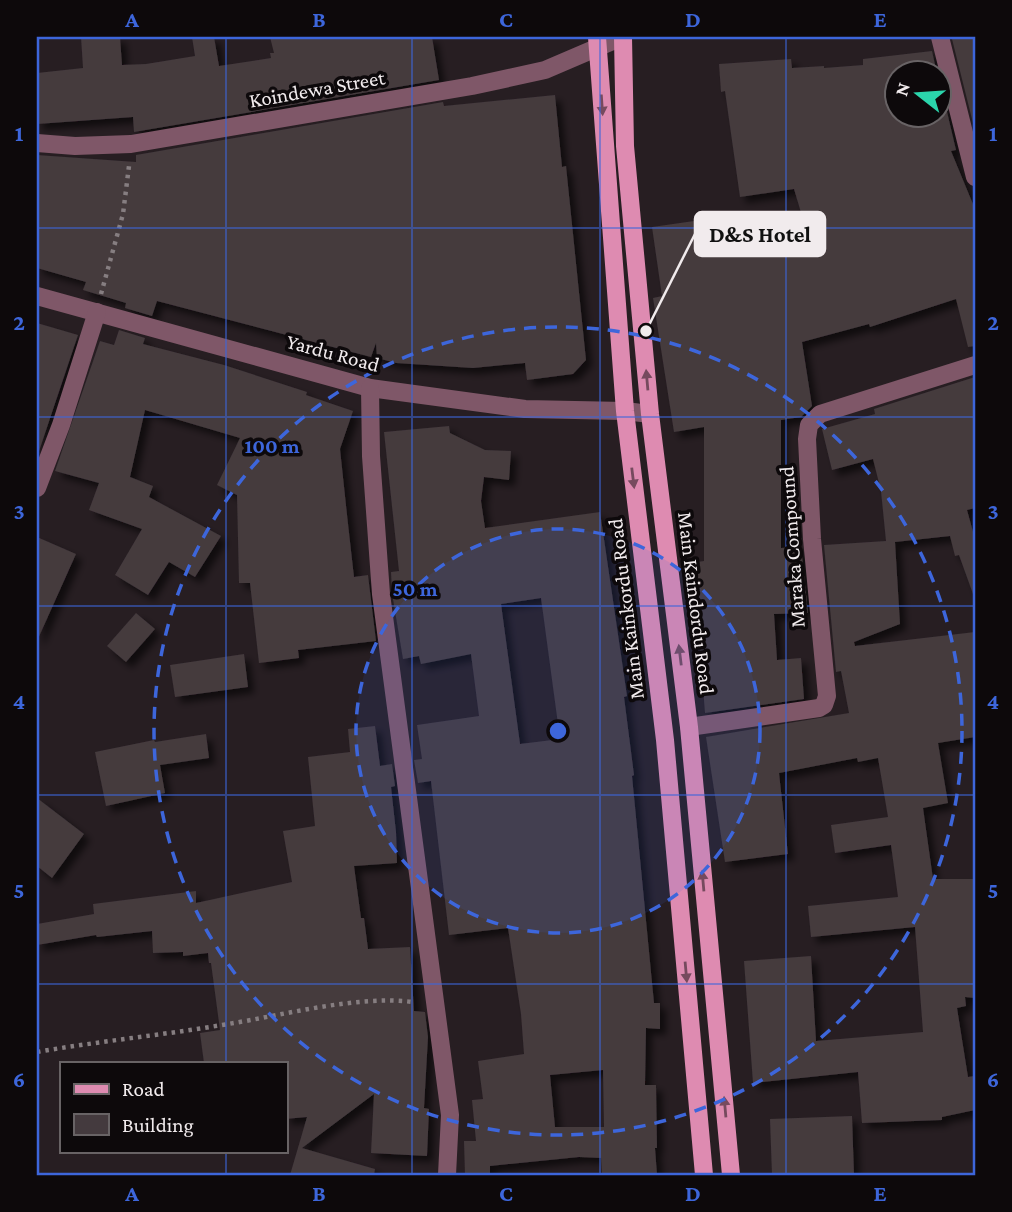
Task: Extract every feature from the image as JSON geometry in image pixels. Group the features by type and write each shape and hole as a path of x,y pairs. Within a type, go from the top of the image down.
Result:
{"main road":[{"name":"Main Kaindordu Road","path":"622,37 625,146 650,414 689,727 731,1175"},
{"name":"Main Kainkordu Road","path":"598,42 625,411 668,776 704,1175"},
{"path":"668,776 693,774"}],"street":[{"name":"Koindewa Street","path":"37,143 75,146 131,144 472,86 545,71 598,42 622,37"},
{"path":"940,37 975,177"},
{"name":"Yardu Road","path":"37,296 370,388 525,410 625,411 650,414"},
{"path":"37,488 61,425 97,312"},
{"name":"Maraka Compound","path":"689,727 824,705 827,696 811,527 807,439 809,425 820,414 975,365"},
{"path":"370,388 371,456 381,594 450,1115 447,1175"}],"path":[{"path":"97,312 123,214 131,144"},
{"path":"37,1052 391,999 436,1006"}],"building":[{"path":"81,37 120,37 122,65 195,56 192,37 214,37 219,66 271,58 270,53 274,53 270,37 432,37 439,80 134,132 133,117 37,124 37,73 83,68"},
{"path":"975,37 975,131 952,39"},
{"path":"932,51 934,60 883,60 883,130 951,130 956,150 951,151 975,209 975,346 968,347 956,299 870,327 869,324 802,342 812,406 801,417 781,420 781,548 801,547 808,613 774,614 777,660 801,658 804,699 705,713 698,624 697,562 704,561 704,427 674,432 653,298 662,296 652,227 743,214 747,243 805,226 794,189 740,197 725,91 721,92 719,64 791,59 792,68 824,68 863,65 863,59"},
{"path":"555,95 562,167 566,166 586,360 573,374 527,380 525,363 473,368 396,363 377,358 376,343 371,357 157,301 152,316 125,308 126,303 83,290 86,282 37,268 37,155 136,162 136,155 443,102 444,106"},
{"path":"37,323 78,335 37,457"},
{"path":"119,330 145,338 143,344 224,365 307,392 306,395 353,411 340,449 354,577 368,575 376,641 298,650 299,658 259,663 250,583 239,583 237,495 217,485 240,438 145,410 130,477 153,486 149,497 221,536 195,577 169,562 148,595 115,575 142,529 89,510 99,483 55,471 100,341 114,345"},
{"path":"975,377 975,508 967,510 975,539 975,593 973,594 959,555 955,556 950,536 895,542 900,624 854,642 855,646 975,632 975,737 938,743 948,803 923,808 933,879 975,879 975,998 965,997 966,1006 957,1008 968,1077 975,1076 975,1110 942,1117 942,1120 862,1123 858,1072 753,1083 744,961 811,956 816,1041 923,1032 915,927 811,937 808,906 898,897 891,845 835,853 831,825 888,817 878,758 858,762 857,758 779,773 788,854 725,862 706,737 849,713 841,671 836,672 824,545 886,541 881,491 873,459 832,470 822,429 875,414 874,409"},
{"path":"449,426 450,433 485,450 511,451 509,480 484,477 481,501 485,528 600,512 627,696 624,697 634,775 654,1003 660,1003 660,1029 646,1028 645,1085 656,1085 657,1175 602,1175 601,1158 579,1157 490,1166 490,1175 465,1175 464,1141 476,1141 472,1100 483,1099 478,1061 524,1054 521,1014 508,928 449,935 431,781 418,783 414,760 422,759 417,725 479,716 471,654 421,664 419,656 403,659 392,593 391,572 399,571 384,432","holes":["541,598 560,739 520,744 501,604","603,1070 604,1127 555,1127 550,1075"]},
{"path":"37,537 76,554 37,641"},
{"path":"136,613 155,629 126,662 107,646"},
{"path":"244,654 248,687 175,697 170,665"},
{"path":"375,726 380,766 392,764 395,786 391,787 397,863 354,866 368,949 410,947 414,1011 425,1012 428,1037 424,1108 429,1109 427,1156 371,1153 374,1094 302,1148 375,1169 374,1175 290,1175 307,1117 287,1119 287,1062 204,1062 200,1033 220,1030 208,953 183,956 183,952 153,953 152,931 96,935 37,945 37,924 94,914 93,904 196,891 196,903 292,882 283,831 315,826 308,757 350,752 348,729"},
{"path":"206,734 209,758 160,765 165,793 106,806 95,752 154,740 155,742"},
{"path":"37,798 84,834 52,878 37,866"},
{"path":"852,1116 854,1175 772,1175 770,1119"}],"place":[{"name":"D&S Hotel","path":"646,331"}]}
